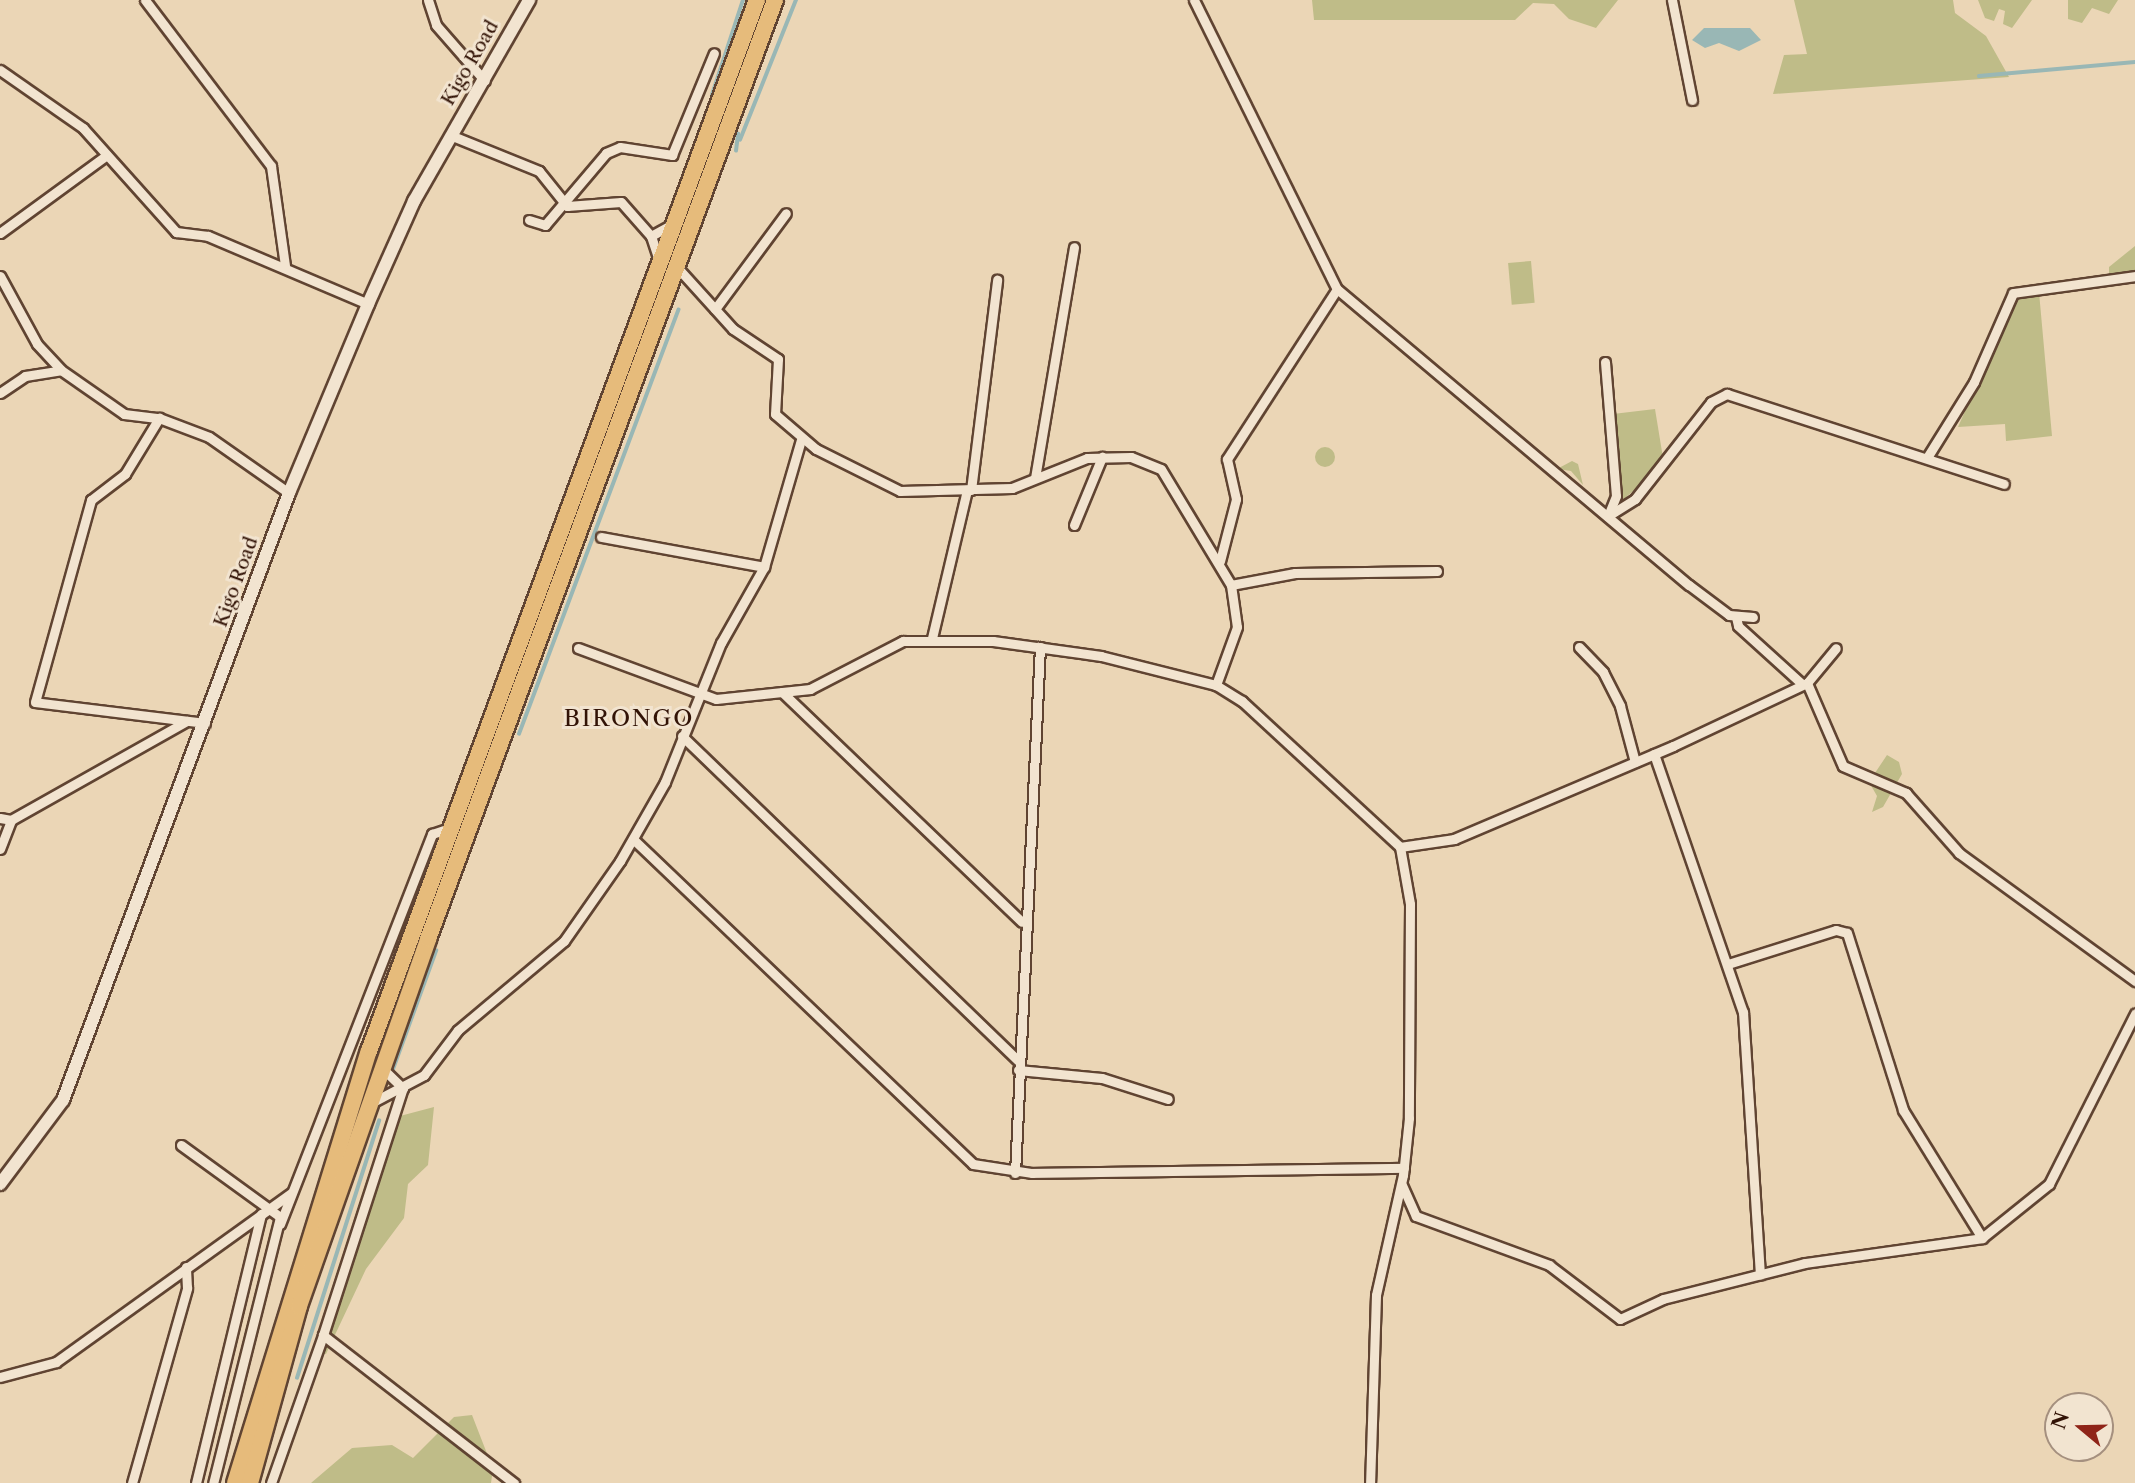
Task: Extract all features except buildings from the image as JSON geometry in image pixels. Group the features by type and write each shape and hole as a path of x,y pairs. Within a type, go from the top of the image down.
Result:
{"highway":[{"path":"250,1483 283,1355 382,1068 668,289 668,266 677,222 757,0"},
{"path":"235,1483 306,1240 452,827 668,266 775,0"}],"street":[{"path":"145,0 271,166 285,265"},
{"path":"428,0 436,25 485,81"},
{"name":"Kigo Road","path":"0,1184 63,1100 289,493 368,304 450,135 485,81 529,0"},
{"path":"1194,0 1337,289 1608,516 1736,617 1753,617"},
{"path":"1672,0 1692,100"},
{"path":"529,220 545,225 606,153 620,147 672,155 714,53"},
{"path":"0,70 83,128 176,232 208,236 285,265 368,304"},
{"path":"450,135 539,171 562,204 578,209 616,199 651,236 668,266 715,309 778,359 772,404 801,440 900,491 1012,488 1072,460 1102,457 1142,459 1161,469 1175,484 1191,529 1220,561 1230,585 1237,627 1216,685"},
{"path":"0,233 107,155"},
{"path":"715,309 786,213"},
{"path":"651,236 677,222"},
{"path":"1035,478 1074,247"},
{"path":"0,276 37,344 61,370 124,414 159,418 209,437 289,493"},
{"path":"1928,456 1975,382 2013,293 2135,276"},
{"path":"932,638 969,490 996,280"},
{"path":"668,289 694,287"},
{"path":"1220,561 1236,499 1227,458 1337,289"},
{"path":"1605,362 1616,496 1608,516"},
{"path":"0,393 25,376 61,370"},
{"path":"1608,516 1635,499 1711,402 1727,394 1928,456 2004,484"},
{"path":"159,418 125,474 91,500 68,574 35,702 205,723"},
{"path":"369,1104 424,1075 458,1030 564,941 633,839 699,695 764,567 801,440"},
{"path":"1074,525 1102,457"},
{"path":"601,537 764,567"},
{"path":"1230,585 1295,573 1437,571"},
{"path":"1736,617 1738,626 1804,684 1843,766 1906,793 1954,849 2135,981"},
{"path":"578,648 699,695 810,689 885,647 932,638 1040,647 1216,685 1261,715 1400,847 1410,904 1404,1168 1376,1295 1370,1483"},
{"path":"1014,1172 1022,922 1040,647"},
{"path":"1579,647 1603,672 1620,706 1635,762"},
{"path":"1400,847 1454,839 1654,754 1804,684 1836,648"},
{"path":"782,692 1022,922"},
{"path":"0,818 11,820 187,721"},
{"path":"682,736 1018,1066 1102,1079 1168,1099"},
{"path":"1654,754 1743,1012 1760,1274"},
{"path":"0,849 11,820"},
{"path":"213,1483 280,1224 432,834 452,827"},
{"path":"633,839 973,1164 1014,1172 1404,1168"},
{"path":"1728,964 1836,930 1847,933 1903,1110 1982,1238"},
{"path":"1402,1183 1416,1216 1549,1265 1620,1319 1663,1299 1760,1274 1982,1238 2049,1184 2135,1014"},
{"path":"382,1068 389,1082 403,1088"},
{"path":"271,1483 323,1335 403,1088"},
{"path":"181,1145 270,1209 280,1224"},
{"path":"0,1377 56,1362 270,1209 296,1187"},
{"path":"196,1483 261,1214"},
{"path":"132,1483 187,1288 186,1267"},
{"path":"323,1335 514,1483"}],"shaded area":[{"path":"1312,0 1618,0 1596,28 1569,19 1554,4 1533,3 1515,20 1314,20"},
{"path":"1794,0 1953,0 1955,13 1986,36 2009,77 1773,94 1784,55 1807,54"},
{"path":"1978,0 2032,0 2012,28 2003,24 2005,11 1999,9 1994,21 1985,18"},
{"path":"2068,0 2118,0 2109,14 2092,8 2082,23 2068,19"},
{"path":"2135,246 2135,272 2109,277 2109,267"},
{"path":"1531,261 1535,303 1512,305 1508,263"},
{"path":"2039,292 2052,436 2006,441 2005,424 1958,427 2017,294"},
{"path":"1655,409 1664,464 1616,506 1613,414"},
{"path":"1325,447 1332,450 1335,457 1332,464 1325,467 1318,464 1315,457 1318,450"},
{"path":"1572,461 1578,464 1583,485 1571,471 1557,469"},
{"path":"1887,755 1899,762 1902,774 1883,807 1872,812 1877,796 1869,782"},
{"path":"434,1107 428,1165 408,1184 404,1218 366,1269 326,1354 318,1352 400,1116"},
{"path":"472,1415 493,1469 491,1483 311,1483 352,1448 392,1445 413,1458 454,1417"}],"water":[{"path":"1704,28 1750,28 1761,40 1739,51 1719,43 1705,48 1692,40"}],"waterway":[{"path":"712,95 743,0"},
{"path":"740,140 796,0"},
{"path":"1979,76 2135,62"},
{"path":"736,151 738,134"},
{"path":"519,734 678,310"},
{"path":"392,1072 436,951"},
{"path":"297,1378 379,1121"}],"district":[{"name":"BIRONGO","path":"629,718"}]}
